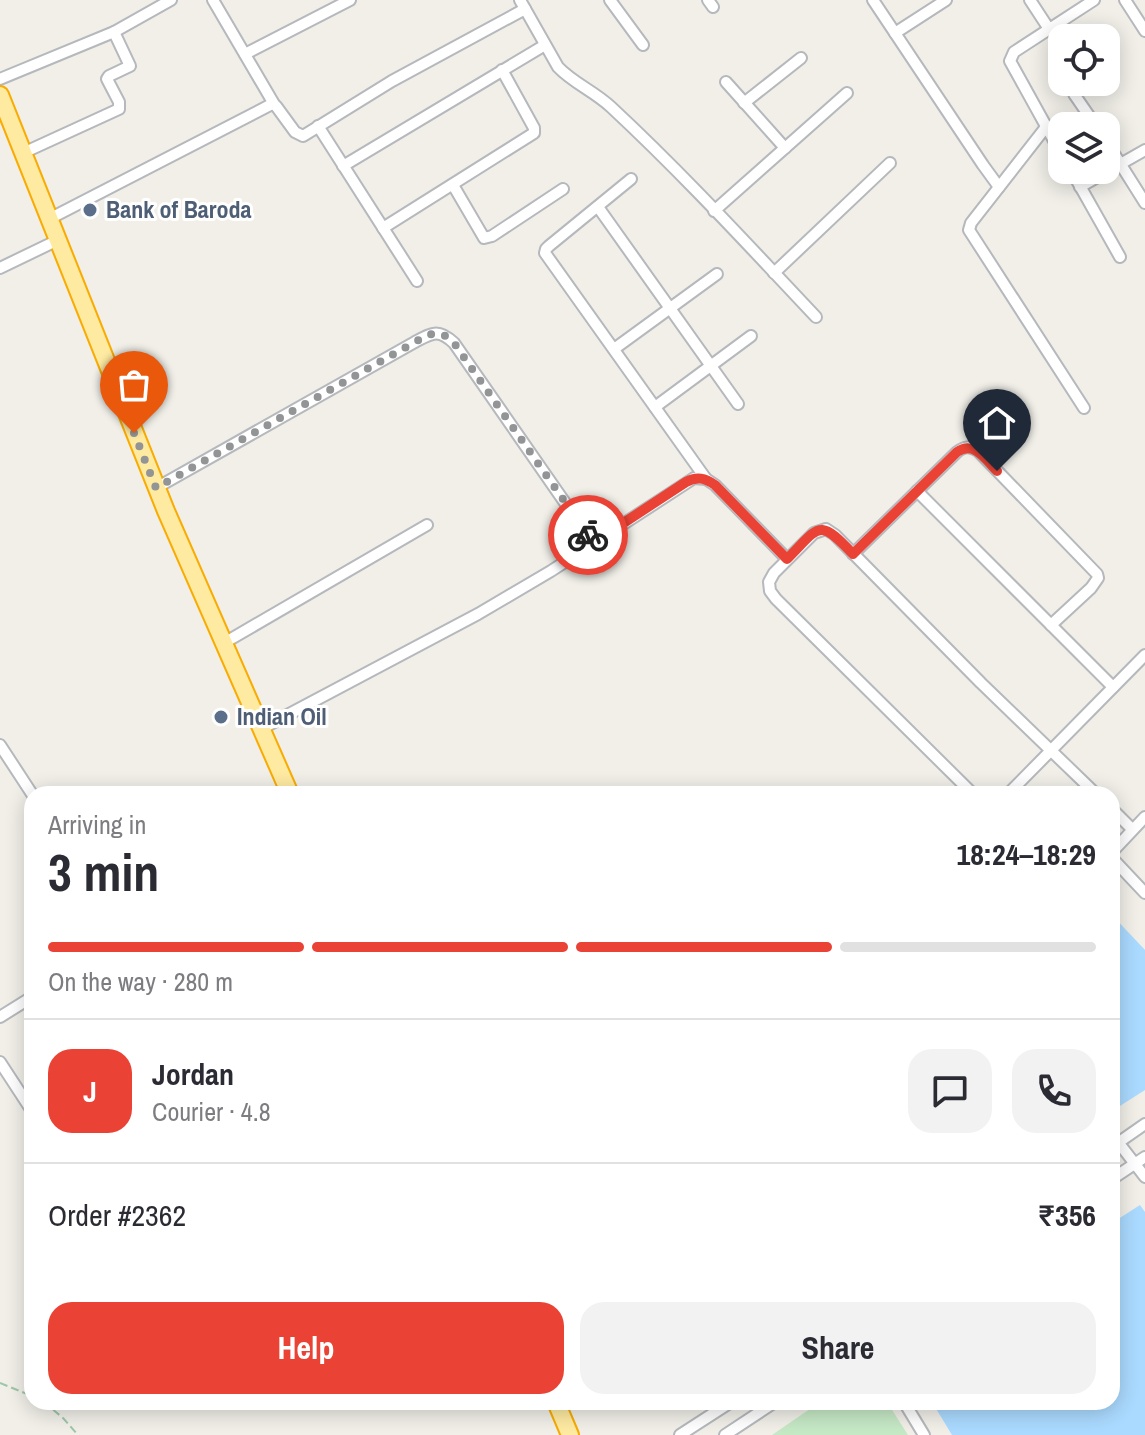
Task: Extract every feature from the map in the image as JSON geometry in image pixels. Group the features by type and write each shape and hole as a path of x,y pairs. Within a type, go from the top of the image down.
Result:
{"highway":[{"path":"0,95 156,488 286,786"},
{"path":"559,1410 570,1435"}],"street":[{"path":"0,79 114,32 171,0"},
{"path":"213,0 274,104 303,136 522,4 564,74 611,107 816,317"},
{"path":"245,54 349,0"},
{"path":"610,0 643,45"},
{"path":"873,0 999,187"},
{"path":"1030,0 1048,27"},
{"path":"1057,24 1094,0"},
{"path":"1125,0 1145,30"},
{"path":"895,33 942,1"},
{"path":"1048,30 1014,52 1010,61 1048,130"},
{"path":"23,153 119,109 119,102 107,79 130,66 114,32"},
{"path":"343,166 545,45"},
{"path":"744,103 801,58"},
{"path":"383,228 534,133 502,70"},
{"path":"726,82 785,148"},
{"path":"714,211 847,93"},
{"path":"49,219 274,104"},
{"path":"318,126 417,281"},
{"path":"1046,127 971,223 969,230 1084,408"},
{"path":"1080,187 1145,150"},
{"path":"774,273 890,163"},
{"path":"1121,164 1145,203"},
{"path":"631,179 549,246 545,253 706,479 787,559"},
{"path":"1078,184 1120,257"},
{"path":"453,185 484,238 492,236 563,189"},
{"path":"598,207 738,404"},
{"path":"0,268 58,240"},
{"path":"614,349 717,274"},
{"path":"156,488 415,342 438,333 446,335 454,343 593,543"},
{"path":"655,407 751,336"},
{"path":"853,554 964,447 971,447 1097,574 1098,578 1091,588 1051,625"},
{"path":"261,729 443,634 551,571 686,482 694,478 706,479"},
{"path":"917,491 1113,687"},
{"path":"224,643 427,525"},
{"path":"965,786 770,591 769,582 774,573 814,533 826,529 835,535 1088,786"},
{"path":"1016,786 1145,655"},
{"path":"0,745 27,786"},
{"path":"1120,817 1132,829"},
{"path":"1120,845 1145,817"},
{"path":"1120,864 1145,893"},
{"path":"0,1017 24,1002"},
{"path":"0,1062 24,1099"},
{"path":"1120,1141 1145,1124"},
{"path":"1120,1149 1145,1177"},
{"path":"1120,1174 1145,1157"},
{"path":"680,1435 719,1410"},
{"path":"725,1435 763,1410"},
{"path":"909,1410 924,1435"}],"path":[{"path":"0,1383 24,1393"},
{"path":"54,1410 78,1435"}],"green space":[{"path":"808,1410 892,1410 908,1435 772,1435"}],"water":[{"path":"1120,923 1145,950 1145,1090 1120,1106"},
{"path":"1140,1205 1145,1212 1145,1435 952,1435 937,1410 1120,1410 1120,1218"}],"way so far":[{"path":"134,433 156,488 415,342 438,333 446,335 454,343 588,535"}],"place":[{"name":"Bank of Baroda","path":"90,210"},
{"name":"Indian Oil","path":"221,717"}],"route":[{"path":"588,535 593,543 694,478 706,479 715,485 787,559 814,533 826,529 853,554 964,447 978,451 997,471"}]}
